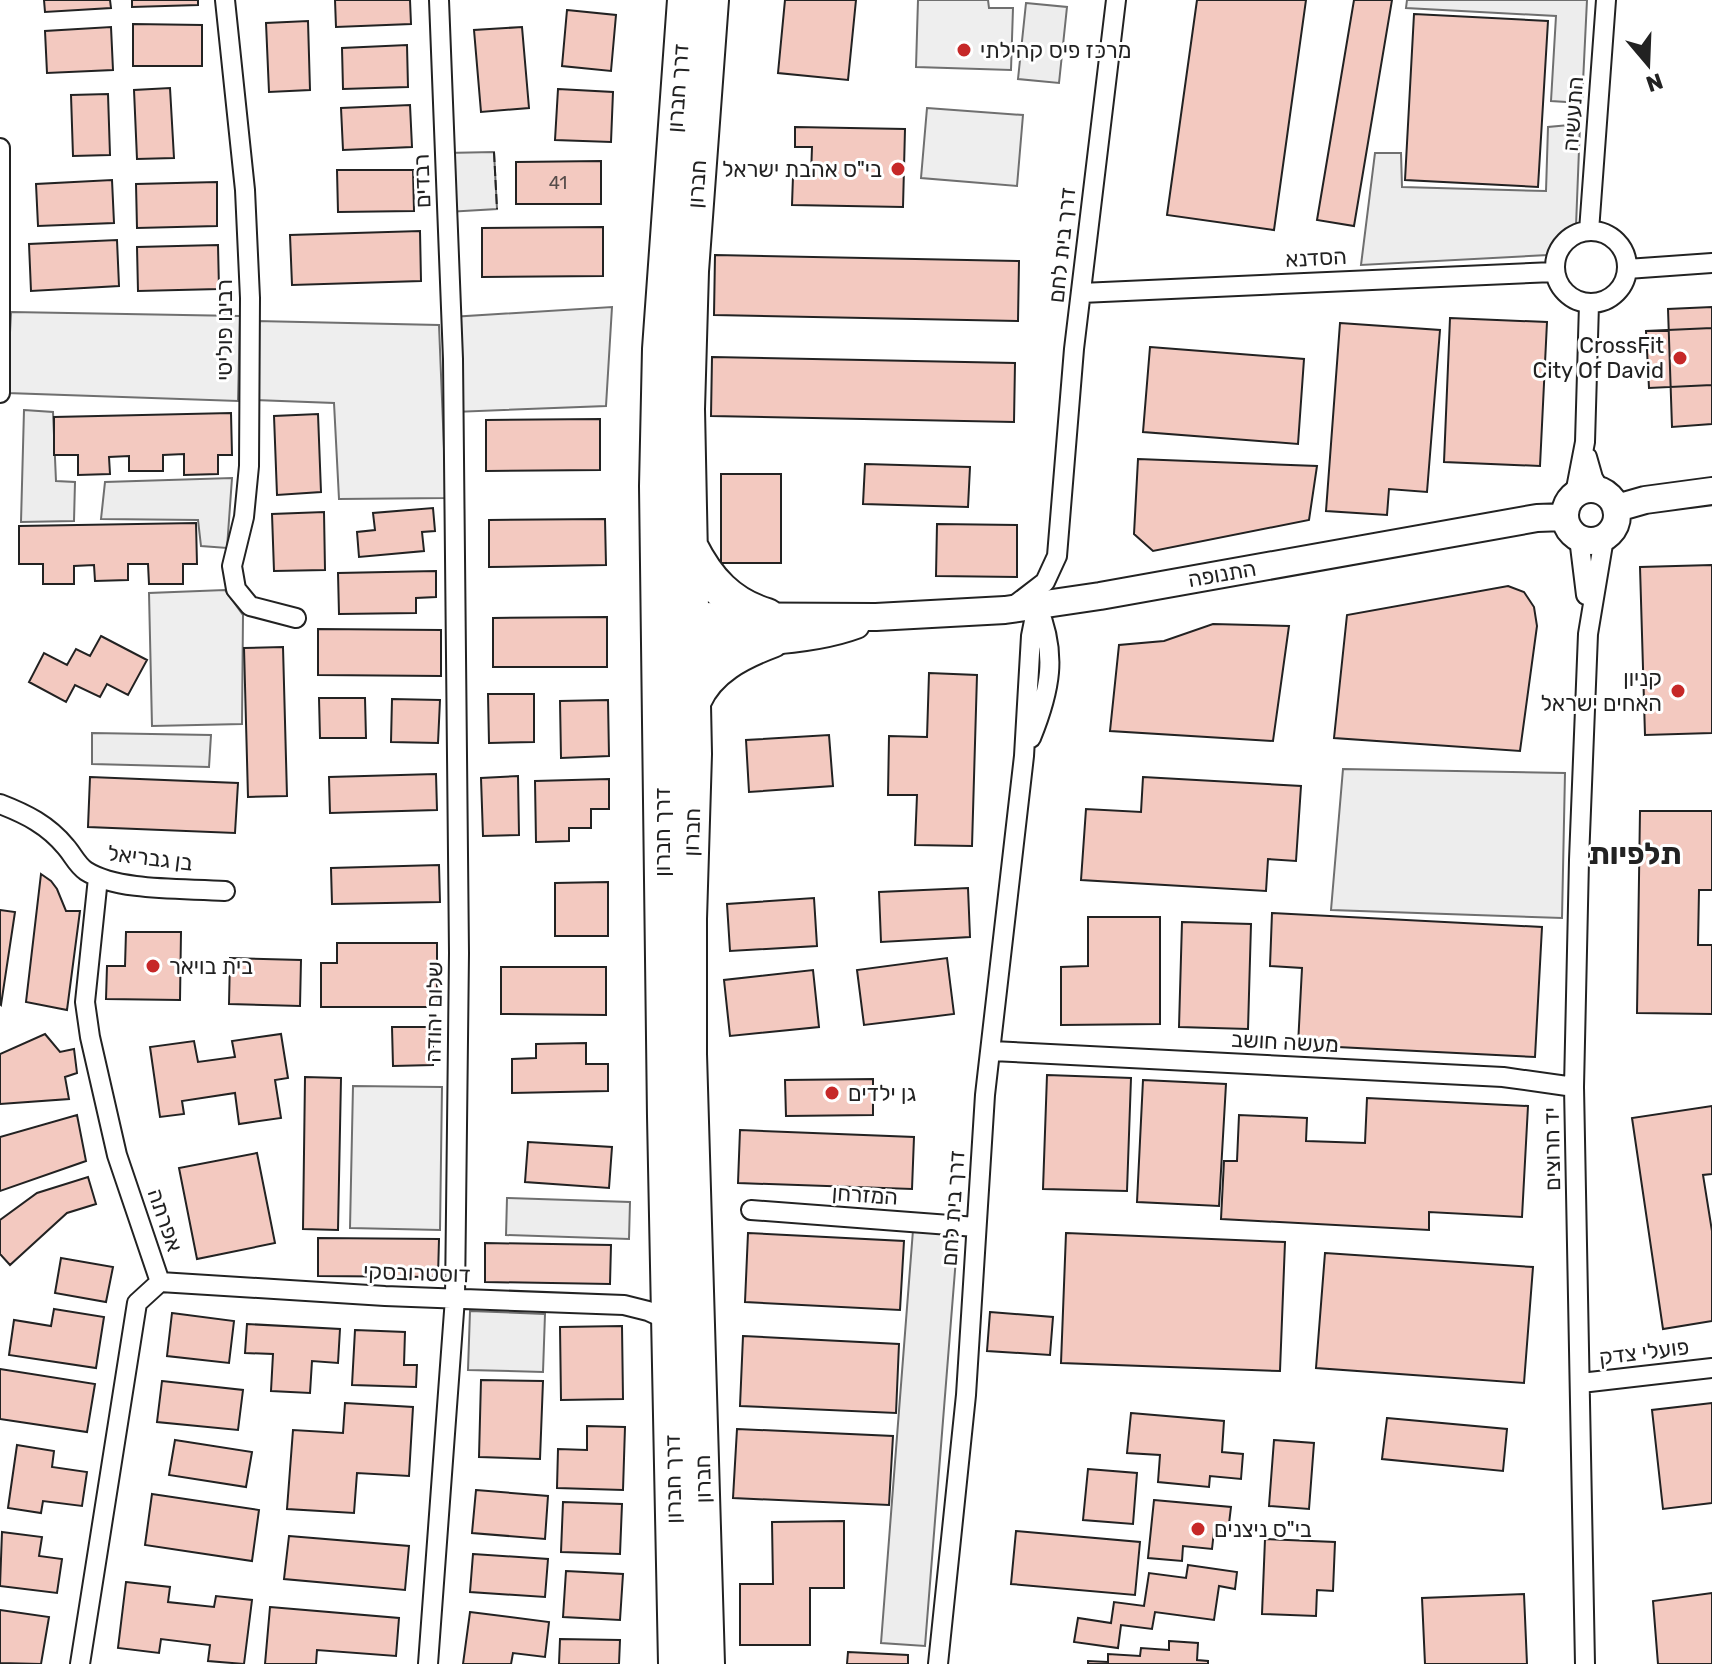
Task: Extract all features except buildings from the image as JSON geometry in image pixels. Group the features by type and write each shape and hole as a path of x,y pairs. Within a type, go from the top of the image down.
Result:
{"highway":[{"name":"דרך חברון","path":"676,1664 665,1116 658,389 685,0"},
{"name":"חברון","path":"707,1664 689,1054 694,700 687,409 691,271 711,0"},
{"path":"689,546 710,579 724,594 769,628 746,651 717,669 700,687 694,700"}],"street":[{"name":"רבינו פוליטי","path":"225,0 245,190 250,298 249,466 244,517 232,566 236,589 250,606 296,618"},
{"name":"רבדים","path":"439,0 453,359"},
{"name":"דרך בית לחם","path":"1005,610 1029,596 1051,573 1058,547 1081,293 1116,0"},
{"name":"התעשיה","path":"1589,231 1606,0"},
{"path":"0,148 0,393"},
{"path":"1589,231 1612,238 1621,246 1627,269 1619,291 1609,299 1589,304 1564,293 1554,272 1559,248 1567,239 1589,231"},
{"path":"1627,269 1712,263"},
{"name":"הסדנא","path":"1081,293 1554,272"},
{"name":"יד חרוצים","path":"1585,1664 1574,1087 1588,634 1590,514 1585,442 1589,304"},
{"name":"שלום יהודה","path":"428,1664 455,1298 459,835 453,359"},
{"name":"התנופה","path":"659,630 769,628 828,634 876,617 1037,606 1537,518 1590,514 1645,500 1712,491"},
{"name":"דרך בית לחם","path":"938,1664 966,1395 985,1095 1024,756 1043,705 1050,668 1048,634 1037,606"},
{"name":"בן גבריאל","path":"0,804 32,817 55,834 82,868 98,878 132,884 225,891"},
{"name":"אפרתה","path":"80,1664 137,1303 160,1282 117,1155 90,1037 85,1002 98,878"},
{"name":"מעשה חושב","path":"992,1051 1503,1077 1574,1087"},
{"name":"המזרחן","path":"751,1210 976,1227"},
{"name":"דוסטרובסקי","path":"160,1282 624,1305 670,1321"},
{"name":"פועלי צדק","path":"1581,1383 1712,1368"}],"shaded area":[{"name":"מרכז פיס קהילתי","path":"918,0 988,0 989,8 1013,8 1011,70 916,67"},
{"path":"1407,0 1587,0 1582,103 1551,101 1556,16 1406,8"},
{"path":"1026,3 1067,7 1059,83 1018,79"},
{"path":"927,108 1023,115 1017,186 921,178"},
{"path":"1580,124 1576,226 1548,255 1361,265 1375,153 1401,153 1402,187 1546,191 1548,127"},
{"path":"494,152 497,209 447,212 445,153"},
{"path":"612,307 606,406 454,412 451,317"},
{"path":"11,312 240,316 238,401 7,393"},
{"path":"256,321 439,325 446,498 339,499 334,403 255,400"},
{"path":"24,410 53,412 56,481 75,482 74,521 21,522"},
{"path":"232,478 227,548 201,546 198,520 101,519 105,482"},
{"path":"225,590 243,615 242,724 152,726 149,593"},
{"path":"92,733 211,735 209,767 92,764"},
{"path":"1343,769 1565,773 1562,918 1331,910"},
{"path":"353,1086 442,1087 440,1230 350,1228"},
{"path":"507,1198 630,1202 629,1239 506,1235"},
{"path":"913,1230 958,1233 925,1646 881,1643"},
{"path":"470,1311 545,1314 543,1372 468,1370"}],"fence":[{"path":"494,152 497,209"}],"place":[{"name":"מרכז פיס קהילתי","path":"964,50"},
{"name":"בי\"ס אהבת ישראל","path":"898,169"},
{"name":"CrossFit City Of David","path":"1680,358"},
{"name":"קניון האחים ישראל","path":"1678,691"},
{"name":"בית בויאר","path":"153,966"},
{"name":"גן ילדים","path":"832,1093"},
{"name":"בי\"ס ניצנים","path":"1198,1529"}],"district":[{"name":"תלפיות","path":"1635,854"}]}
